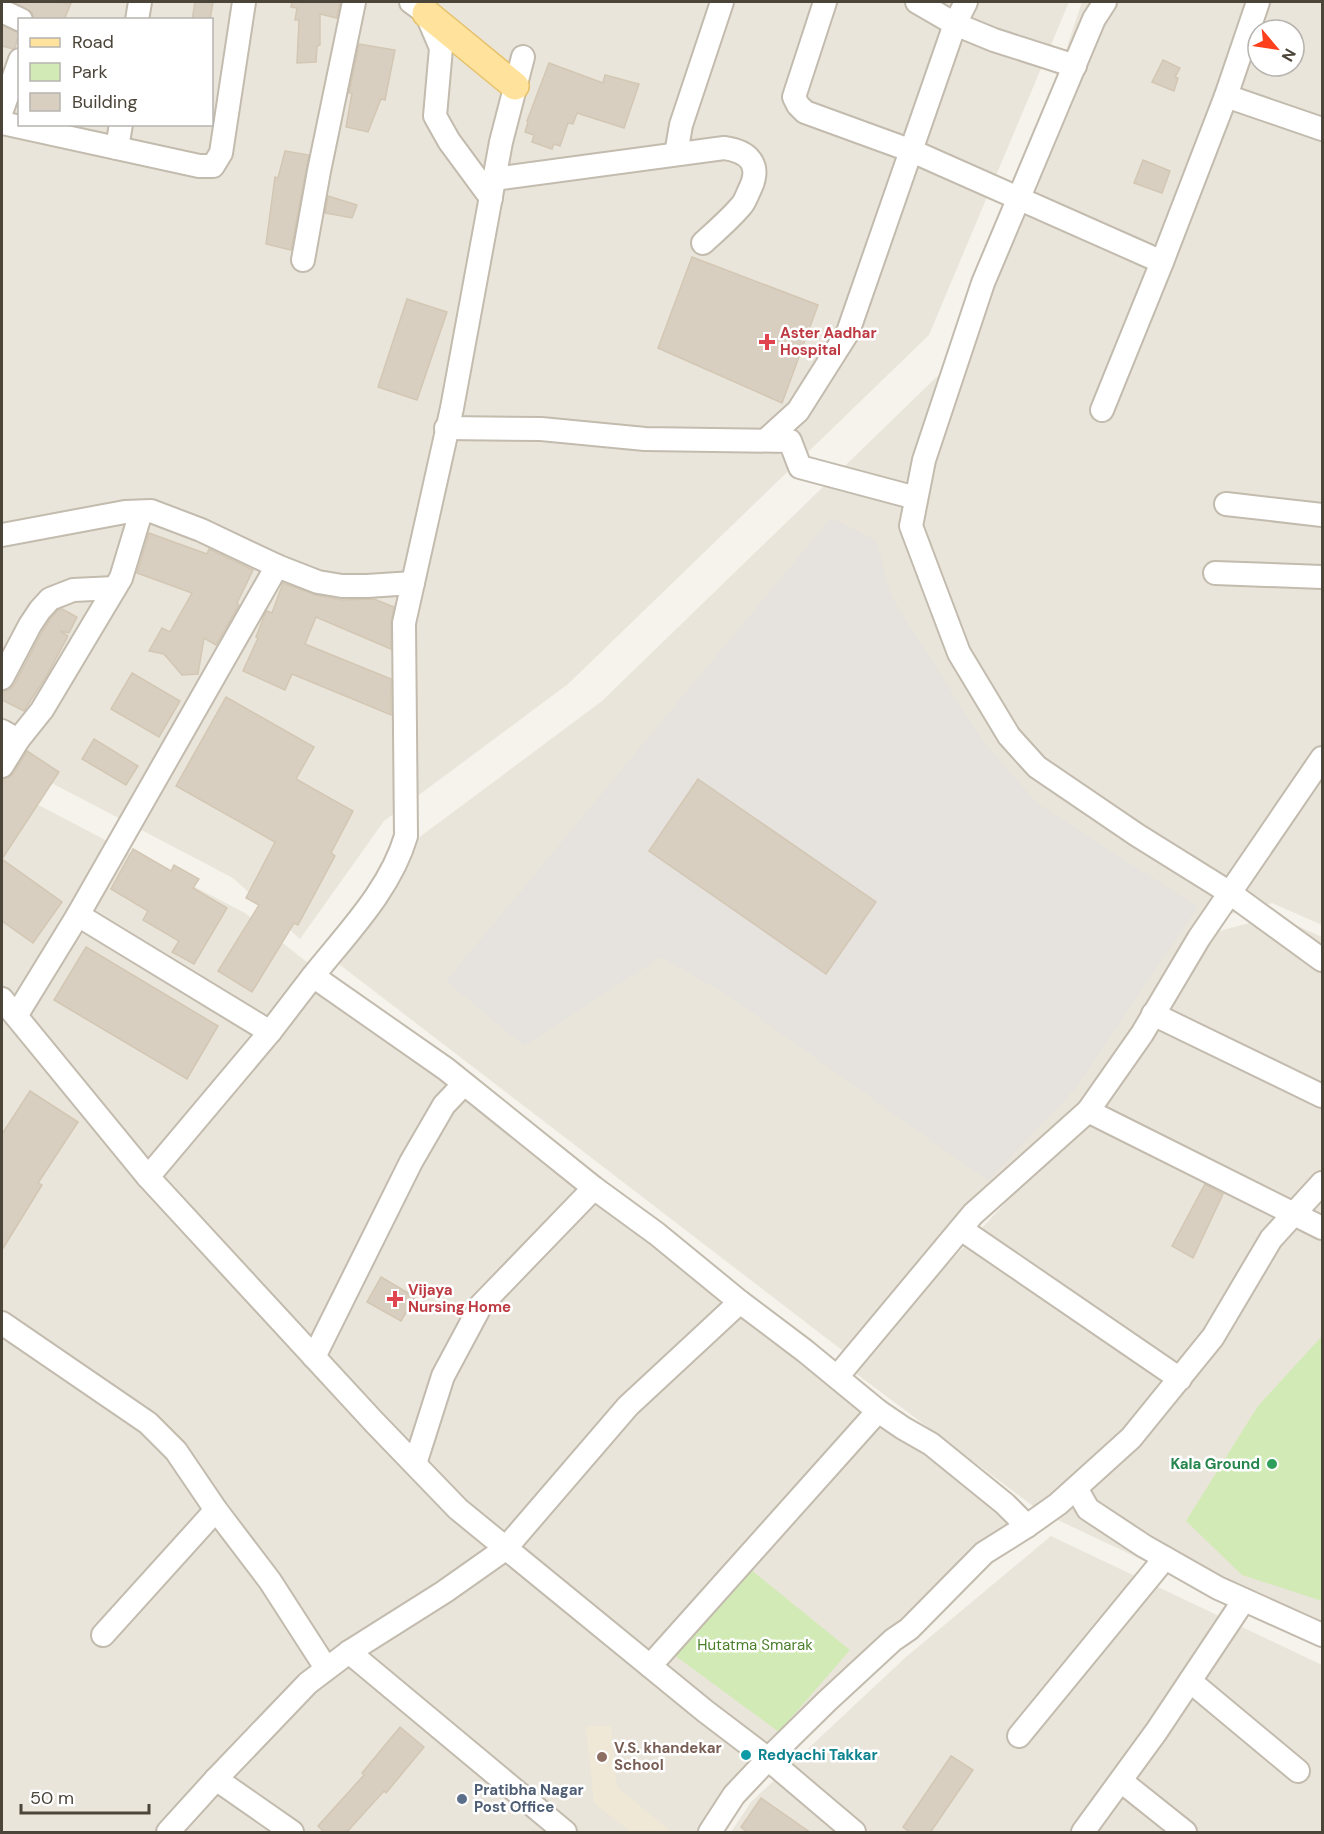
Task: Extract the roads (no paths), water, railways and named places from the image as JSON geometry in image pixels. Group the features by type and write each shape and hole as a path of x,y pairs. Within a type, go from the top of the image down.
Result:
{"main road":[{"path":"419,7 515,87"}],"street":[{"path":"137,18 140,2"},
{"path":"2,123 199,166 213,166 221,153 244,2"},
{"path":"303,260 354,2"},
{"path":"676,154 681,125 722,2"},
{"path":"825,2 794,97 805,112 912,151 1162,262"},
{"path":"917,2 956,24 994,40 1075,66"},
{"path":"766,440 798,411 848,332 956,24 966,2"},
{"path":"1105,2 1094,19 983,283 924,460 911,526 959,653 1009,736 1037,766 1137,836 1319,948"},
{"path":"1102,410 1226,96 1258,2"},
{"path":"419,7 441,48 435,116 449,141 492,189"},
{"path":"2,11 18,19"},
{"path":"148,1177 270,1032 381,890 400,855 406,836 404,623 452,408 501,142 524,57"},
{"path":"2,110 18,66"},
{"path":"1226,96 1323,129"},
{"path":"117,148 121,126"},
{"path":"492,189 676,154 724,148 737,150 748,157 755,169 754,182 743,204 704,243"},
{"path":"446,429 541,429 645,439 790,441 800,467 916,498"},
{"path":"1226,504 1323,516"},
{"path":"2,536 125,512 151,511 318,582 342,586 413,583"},
{"path":"2,766 10,735 42,710 121,578 141,512"},
{"path":"277,566 78,915 9,1008 148,1177 314,1358 458,1509 705,1711 768,1759 854,1833"},
{"path":"1215,573 1323,577"},
{"path":"2,678 30,626 50,599 73,590 115,588"},
{"path":"837,1377 973,1214 1088,1111 1142,1034 1199,938 1323,758"},
{"path":"78,915 270,1032"},
{"path":"313,976 446,1069 463,1085 594,1188 657,1234 878,1411 931,1444 1005,1504 1027,1526"},
{"path":"1153,1014 1323,1096"},
{"path":"314,1358 411,1162 444,1105 463,1085"},
{"path":"1088,1111 1323,1228"},
{"path":"710,1833 734,1795 768,1759 835,1693 893,1640 909,1629 984,1553 1058,1504 1131,1438 1213,1337 1271,1239 1323,1183"},
{"path":"415,1464 443,1376 481,1305 594,1188"},
{"path":"961,1229 1179,1379"},
{"path":"168,1833 308,1683 349,1652 444,1592 505,1549 628,1406 740,1302"},
{"path":"2,1323 148,1423 176,1451 216,1510 270,1581 326,1668"},
{"path":"650,1666 878,1411"},
{"path":"1076,1488 1088,1509 1165,1558 1218,1588 1323,1635"},
{"path":"103,1635 216,1510"},
{"path":"1019,1736 1165,1558"},
{"path":"1083,1833 1156,1732 1244,1600"},
{"path":"349,1652 565,1833"},
{"path":"1190,1681 1298,1771"},
{"path":"216,1779 292,1833"},
{"path":"1121,1781 1185,1833"}],"place":[{"name":"Aster Aadhar Hospital","path":"767,342"},
{"name":"Vijaya Nursing Home","path":"395,1299"},
{"name":"Kala Ground","path":"1272,1464"},
{"name":"Redyachi Takkar","path":"746,1755"},
{"name":"V.S. khandekar School","path":"602,1757"},
{"name":"Pratibha Nagar Post Office","path":"462,1799"}],"park label":[{"name":"Hutatma Smarak","path":"755,1645"}]}
